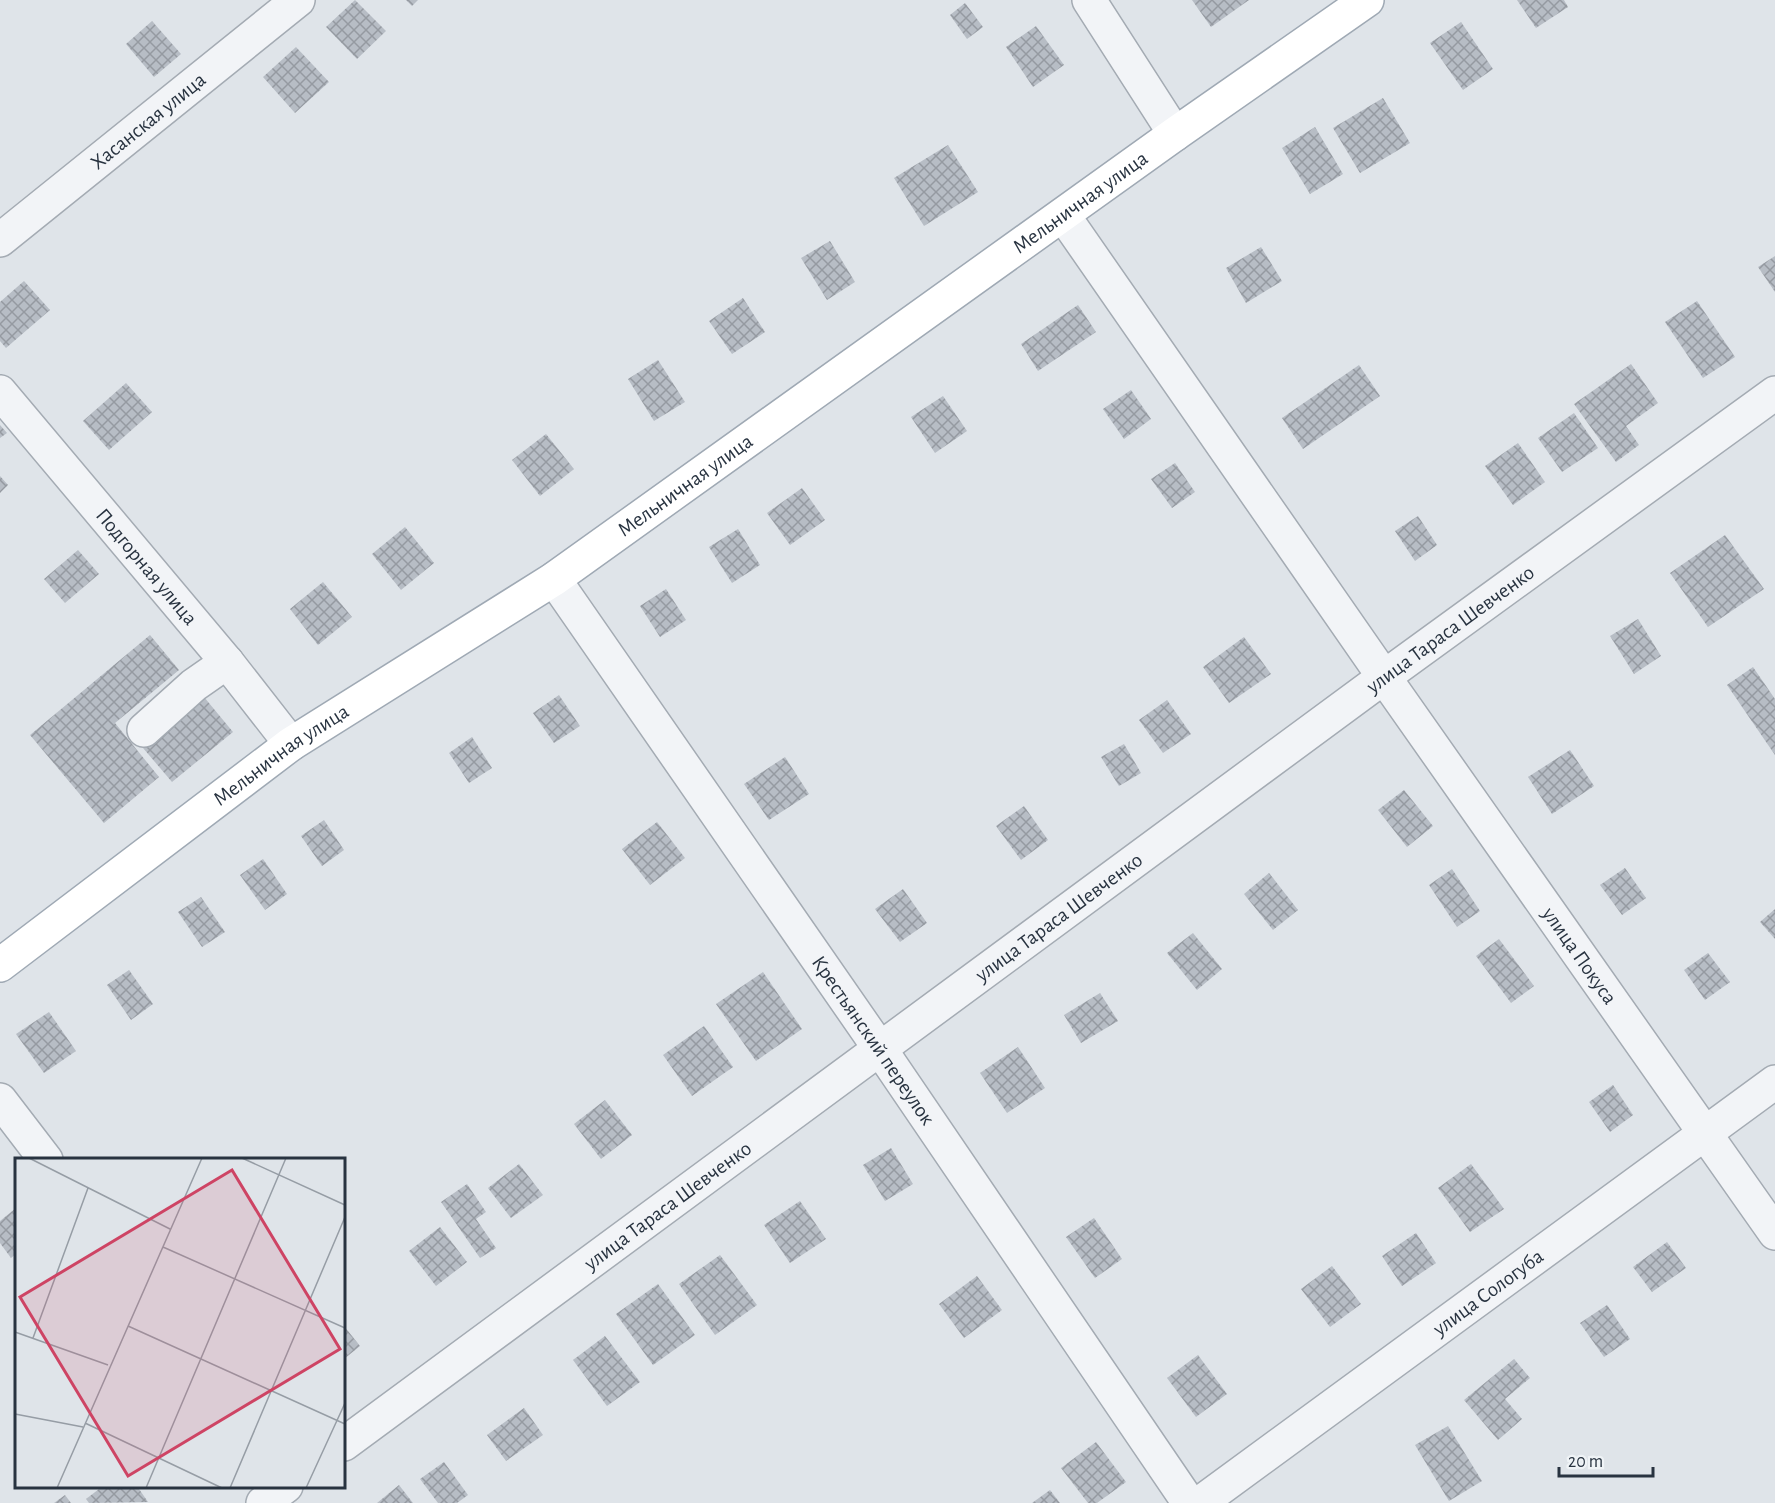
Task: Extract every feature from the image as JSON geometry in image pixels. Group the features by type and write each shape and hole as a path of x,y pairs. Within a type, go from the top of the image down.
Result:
{"main road":[{"name":"Мельничная улица","path":"0,965 291,744 554,579 1175,134 1367,0"}],"street":[{"name":"Хасанская улица","path":"0,240 298,0"},
{"path":"1089,0 1175,134"},
{"name":"улица Покуса","path":"1063,215 1775,1233"},
{"name":"Подгорная улица","path":"0,392 227,662 291,744"},
{"name":"улица Тараса Шевченко","path":"345,1443 1384,677 1775,393"},
{"name":"Крестьянский переулок","path":"554,579 880,1049 1189,1503"},
{"path":"144,730 194,686 227,662"},
{"name":"улица Сологуба","path":"1200,1503 1775,1082"},
{"path":"0,1100 44,1158"}],"building":[{"path":"355,0 386,31 357,59 326,27"},
{"path":"406,0 418,0 412,6"},
{"path":"1192,0 1249,0 1211,27"},
{"path":"1517,0 1564,0 1568,7 1536,28"},
{"path":"965,3 983,27 967,39 950,15"},
{"path":"152,21 181,54 154,77 126,44"},
{"path":"1461,22 1493,69 1463,90 1430,43"},
{"path":"1036,26 1064,65 1033,87 1006,47"},
{"path":"296,47 329,82 295,113 263,77"},
{"path":"1383,98 1410,143 1360,173 1333,128"},
{"path":"1315,127 1343,174 1310,194 1282,148"},
{"path":"948,145 978,192 924,226 894,178"},
{"path":"830,241 855,282 827,300 801,258"},
{"path":"1261,247 1282,281 1246,303 1226,268"},
{"path":"1775,256 1775,292 1758,267"},
{"path":"24,281 50,310 6,348 0,341 0,302"},
{"path":"743,298 765,332 732,354 709,321"},
{"path":"1697,301 1735,357 1703,378 1665,322"},
{"path":"1078,305 1096,332 1038,371 1021,344"},
{"path":"658,360 685,402 654,421 628,379"},
{"path":"1631,364 1658,403 1626,426 1639,445 1616,462 1574,404"},
{"path":"1359,365 1380,396 1303,449 1282,418"},
{"path":"126,383 152,412 109,450 83,421"},
{"path":"1131,390 1151,419 1124,439 1103,409"},
{"path":"943,396 967,431 935,453 911,417"},
{"path":"1574,413 1598,448 1562,472 1538,438"},
{"path":"0,425 7,433 0,438"},
{"path":"546,434 574,469 540,496 512,460"},
{"path":"1518,443 1545,482 1513,505 1485,466"},
{"path":"1175,463 1195,492 1172,508 1151,479"},
{"path":"0,476 8,485 0,493"},
{"path":"802,488 825,520 790,545 767,513"},
{"path":"1418,516 1437,545 1415,561 1395,531"},
{"path":"405,527 434,563 401,590 372,554"},
{"path":"738,529 760,565 732,583 709,547"},
{"path":"1725,535 1764,589 1708,627 1670,573"},
{"path":"78,550 99,574 65,603 44,579"},
{"path":"323,582 352,617 318,645 290,609"},
{"path":"666,589 686,620 660,637 640,606"},
{"path":"1638,619 1661,656 1634,674 1610,636"},
{"path":"150,635 179,670 115,723 159,777 104,823 30,735"},
{"path":"1244,637 1271,674 1229,703 1203,667"},
{"path":"1753,667 1775,699 1775,755 1727,685"},
{"path":"559,695 580,726 554,743 533,713"},
{"path":"204,697 233,732 172,782 143,748"},
{"path":"1167,700 1191,734 1163,753 1139,720"},
{"path":"472,737 492,768 469,783 449,753"},
{"path":"1124,744 1141,773 1119,786 1101,757"},
{"path":"1570,750 1594,786 1552,814 1528,777"},
{"path":"785,757 809,794 769,820 744,784"},
{"path":"1404,790 1433,826 1407,847 1378,810"},
{"path":"1024,806 1048,840 1021,860 996,826"},
{"path":"324,820 344,850 322,866 301,836"},
{"path":"657,822 685,858 650,885 622,849"},
{"path":"263,859 287,894 265,910 240,875"},
{"path":"1625,868 1646,898 1622,915 1600,885"},
{"path":"1452,869 1480,911 1457,927 1429,885"},
{"path":"1269,873 1298,910 1273,930 1244,894"},
{"path":"903,889 927,923 900,942 875,909"},
{"path":"201,897 225,932 202,947 178,912"},
{"path":"1775,909 1775,939 1760,922"},
{"path":"1193,933 1222,969 1197,990 1167,953"},
{"path":"1499,939 1534,986 1511,1003 1476,956"},
{"path":"1708,953 1730,982 1705,1000 1684,970"},
{"path":"129,970 153,1004 131,1020 107,985"},
{"path":"763,972 802,1029 756,1061 716,1004"},
{"path":"1100,993 1118,1021 1081,1043 1064,1015"},
{"path":"49,1012 76,1051 44,1073 16,1034"},
{"path":"704,1026 733,1067 692,1096 663,1055"},
{"path":"1018,1047 1045,1088 1007,1113 980,1073"},
{"path":"1613,1085 1633,1115 1610,1132 1589,1102"},
{"path":"605,1100 632,1135 601,1159 574,1124"},
{"path":"891,1148 913,1184 885,1201 863,1165"},
{"path":"519,1164 543,1195 511,1218 488,1188"},
{"path":"1471,1164 1504,1209 1470,1232 1438,1188"},
{"path":"467,1184 486,1212 476,1219 496,1248 480,1258 441,1202"},
{"path":"800,1201 826,1239 790,1263 764,1225"},
{"path":"15,1209 15,1255 11,1258 0,1243 0,1221"},
{"path":"1094,1218 1122,1259 1095,1278 1066,1237"},
{"path":"440,1227 467,1262 436,1286 409,1251"},
{"path":"1416,1233 1436,1263 1402,1286 1382,1256"},
{"path":"1667,1242 1686,1268 1652,1292 1633,1267"},
{"path":"720,1255 757,1305 715,1335 679,1284"},
{"path":"1332,1266 1361,1304 1330,1327 1301,1289"},
{"path":"977,1276 1002,1310 964,1338 939,1304"},
{"path":"658,1284 695,1335 653,1365 616,1314"},
{"path":"1607,1305 1630,1339 1604,1357 1580,1323"},
{"path":"345,1327 360,1346 345,1358"},
{"path":"605,1336 640,1382 607,1406 573,1360"},
{"path":"1198,1355 1227,1394 1196,1417 1167,1378"},
{"path":"1514,1359 1530,1378 1505,1399 1522,1419 1498,1440 1464,1400"},
{"path":"524,1408 543,1435 506,1461 487,1435"},
{"path":"1448,1426 1482,1481 1449,1501 1415,1445"},
{"path":"1096,1442 1126,1482 1097,1503 1088,1503 1061,1468"},
{"path":"444,1462 468,1495 457,1503 438,1503 420,1479"},
{"path":"399,1485 413,1503 377,1503"},
{"path":"100,1488 138,1488 148,1502 89,1503 86,1499"},
{"path":"1050,1490 1060,1503 1032,1503"},
{"path":"65,1495 71,1503 54,1503"}]}
